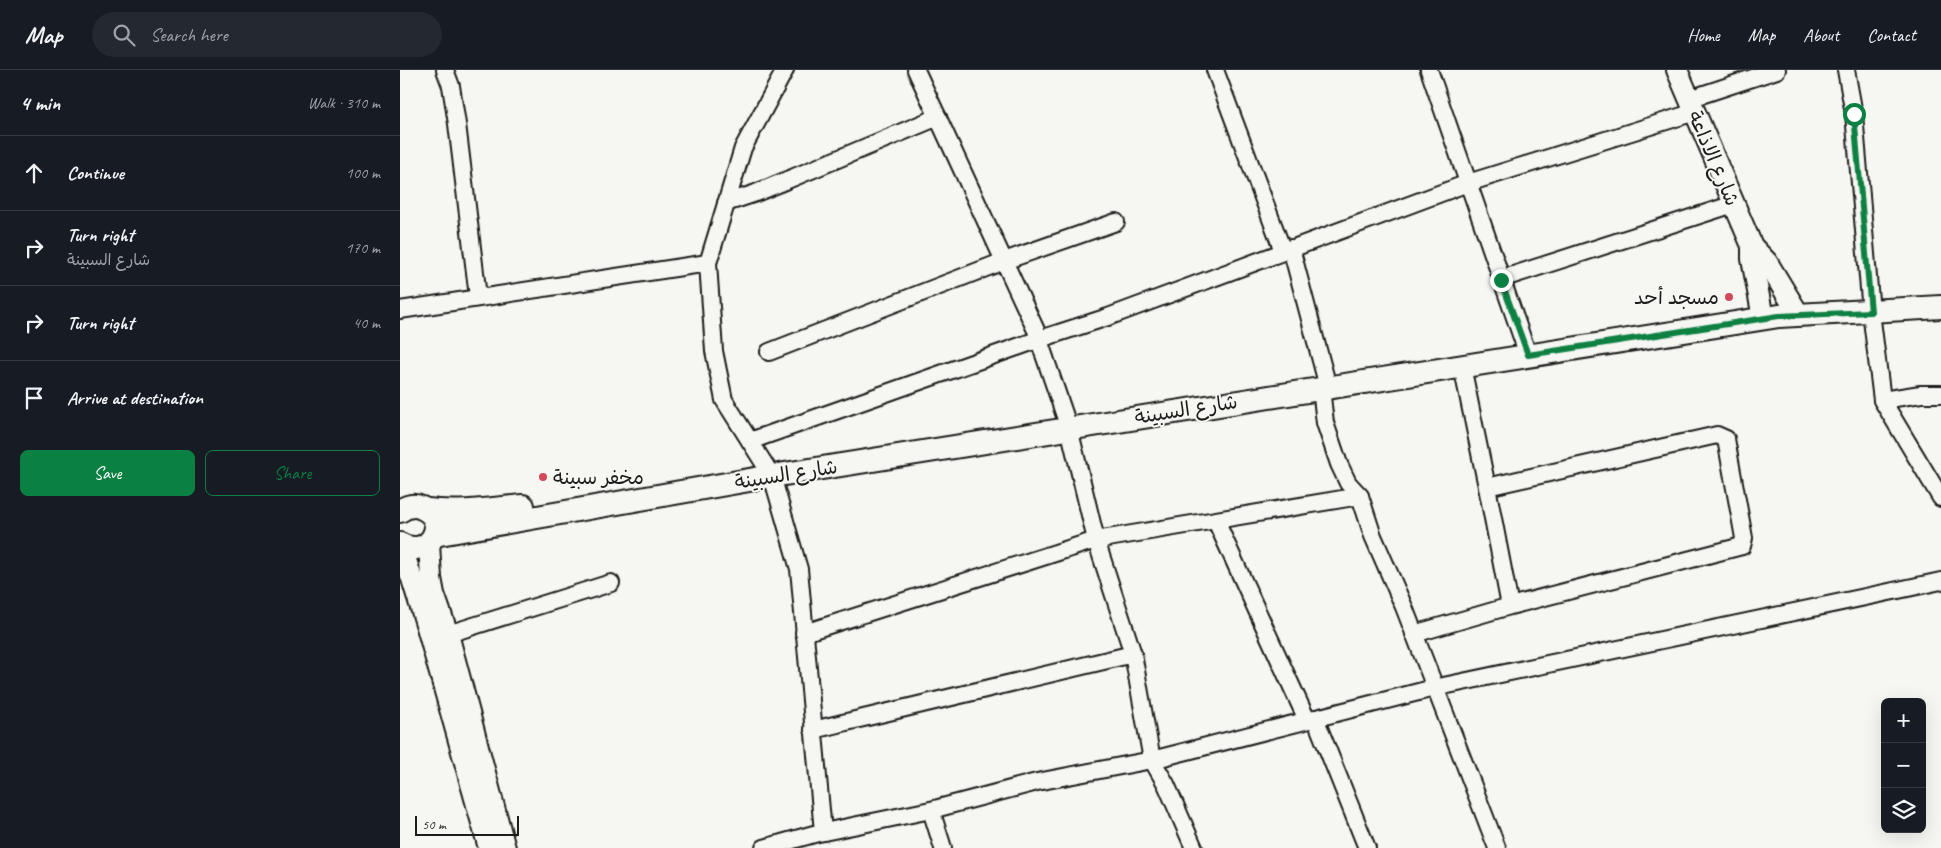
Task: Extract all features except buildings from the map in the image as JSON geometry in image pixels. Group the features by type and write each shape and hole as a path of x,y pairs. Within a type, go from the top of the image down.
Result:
{"main road":[{"name":"شارع السبينة","path":"400,544 410,549 420,548 432,539 772,476 1763,318 1941,307"},
{"path":"402,506 417,506 427,510 446,512 465,512 681,492"},
{"path":"427,510 435,522 432,539"}],"street":[{"path":"445,70 451,86 478,297"},
{"path":"785,70 743,148 708,262 714,351 724,400 772,476 799,569 823,832"},
{"path":"916,70 1040,339 1069,428 1096,540 1132,654 1152,760 1166,784 1194,848"},
{"path":"1215,70 1287,249 1324,388 1326,423 1339,464 1348,483 1360,496 1373,536 1414,634 1497,848"},
{"path":"1429,70 1528,355"},
{"name":"شارع الاذاعة","path":"1677,70 1752,246 1767,262 1799,315"},
{"path":"750,441 1108,317 1468,183 1692,106 1777,70"},
{"path":"1846,70 1854,114 1871,312 1882,400 1939,490"},
{"path":"726,203 764,190 938,117"},
{"path":"1501,280 1734,204"},
{"path":"770,352 1004,261 1116,222"},
{"name":"شارع الاذاعة","path":"1752,246 1752,259 1763,318"},
{"path":"400,310 708,262"},
{"path":"1462,366 1510,606"},
{"path":"1882,400 1921,394 1941,394"},
{"path":"1414,634 1510,606 1742,546 1744,538 1726,439 1717,435 1486,488"},
{"path":"804,633 1096,540 1360,496"},
{"path":"1216,521 1311,719 1367,848"},
{"path":"432,539 431,578 434,594 448,634 505,848"},
{"path":"400,544 427,627 489,848"},
{"path":"764,848 823,832 930,810 1037,782 1152,760 1434,688 1941,581"},
{"path":"448,634 611,583"},
{"path":"813,730 1132,654"},
{"path":"930,810 943,848"}],"place":[{"name":"مسجد أحد","path":"1729,297"},
{"name":"مخفر سبينة","path":"543,477"}],"route":[{"path":"1501,280 1528,355 1779,316 1871,312 1854,114"}]}
